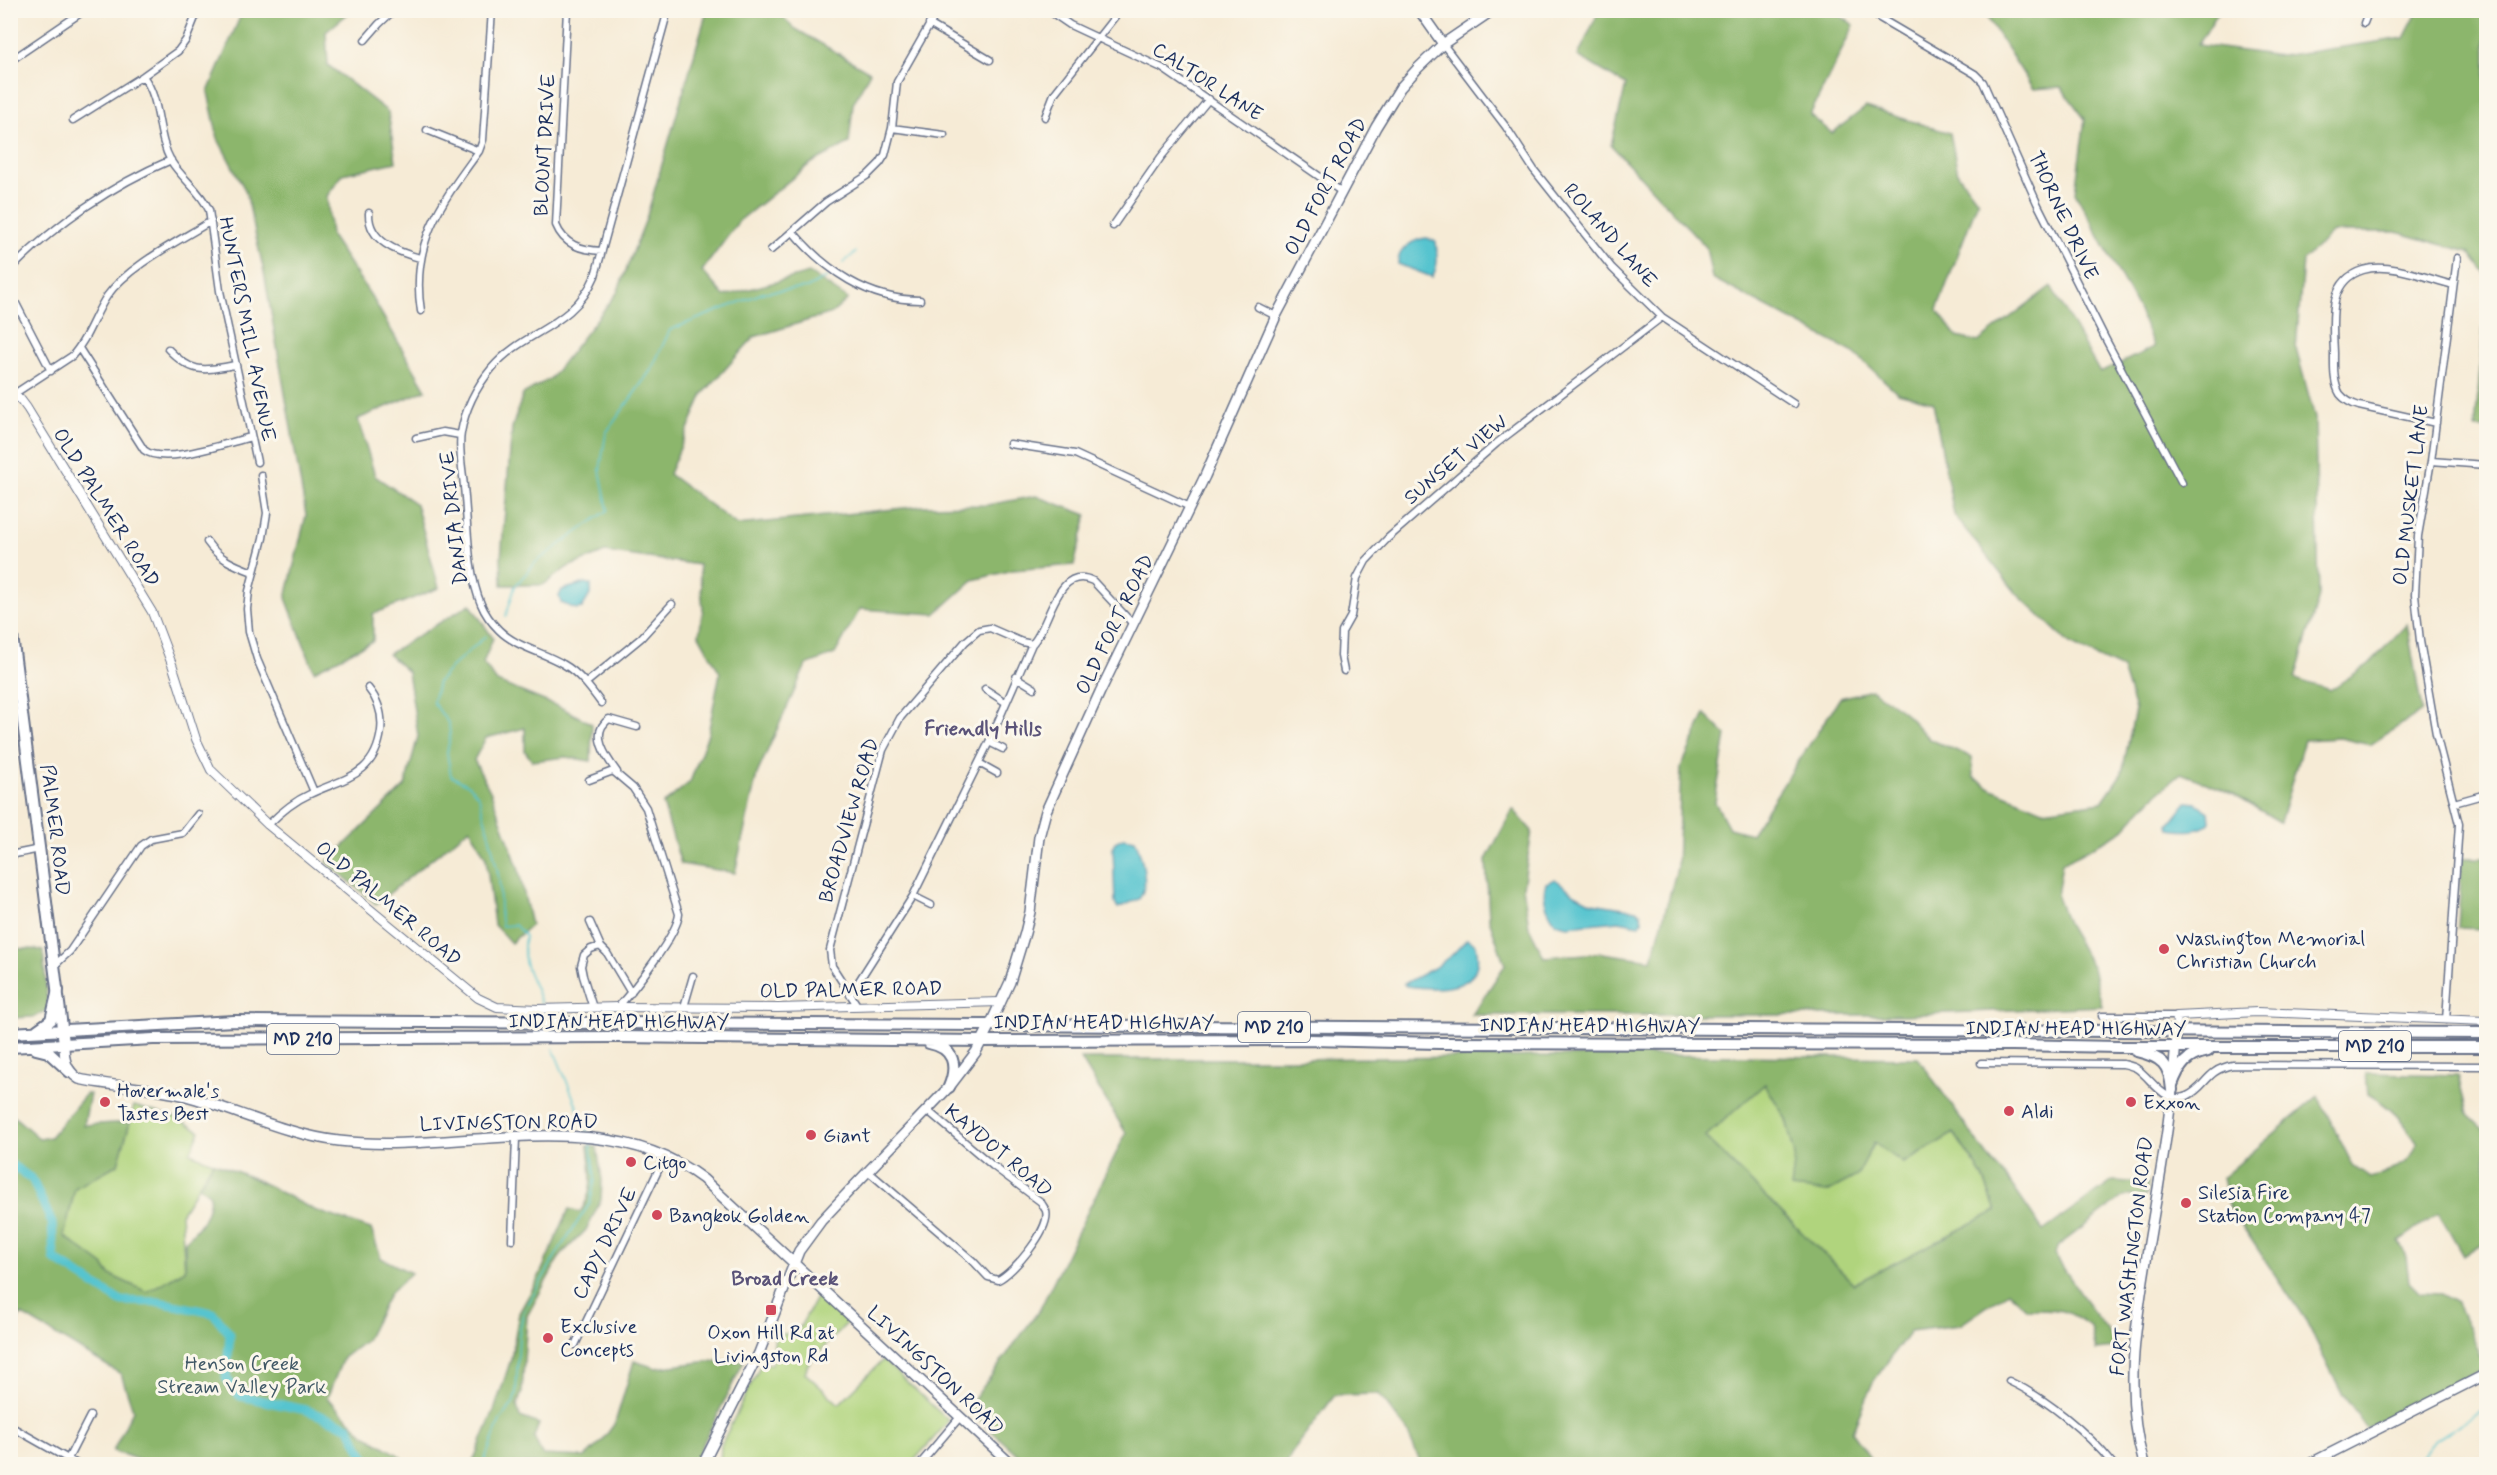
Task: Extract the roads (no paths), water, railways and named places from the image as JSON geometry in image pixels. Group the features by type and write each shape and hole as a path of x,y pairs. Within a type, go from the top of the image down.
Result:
{"main road":[{"path":"1419,10 1443,44"},
{"name":"OLD FORT ROAD","path":"704,1464 759,1353 794,1262 808,1238 821,1221 949,1087 982,1041 1010,982 1030,912 1040,837 1046,811 1190,507 1276,316 1376,127 1400,88 1443,44 1493,10"},
{"name":"PALMER ROAD","path":"10,620 64,1043"},
{"path":"37,1030 51,1020 58,990"},
{"name":"INDIAN HEAD HIGHWAY","path":"10,1032 234,1022 2487,1033"},
{"name":"FORT WASHINGTON ROAD","path":"2144,1464 2135,1420 2133,1367 2137,1318 2172,1091 2176,1031"},
{"name":"INDIAN HEAD HIGHWAY","path":"11,1047 153,1039 618,1037 982,1041 1311,1040 1439,1043 2487,1047"},
{"path":"905,1039 932,1043 946,1050 954,1062 954,1074 949,1087"},
{"path":"64,1043 64,1055 70,1072"},
{"path":"11,1047 48,1052 70,1072"},
{"path":"2115,1047 2149,1054 2159,1059 2170,1072 2172,1091"},
{"path":"2172,1091 2180,1066 2190,1056 2232,1047"},
{"name":"LIVINGSTON ROAD","path":"70,1072 79,1079 87,1081 184,1096 306,1134 337,1141 583,1136 629,1143 665,1156 703,1179 1011,1464"},
{"path":"2309,1464 2487,1374"}],"street":[{"path":"10,61 85,10"},
{"path":"73,120 143,76 181,47 198,10"},
{"path":"365,40 373,29 394,10"},
{"path":"421,311 420,258 432,223 479,151 485,128 492,10"},
{"name":"BLOUNT DRIVE","path":"567,10 556,225 559,232 571,244 589,250 602,251"},
{"path":"657,10 668,13"},
{"path":"771,250 826,202 876,168 885,155 892,128 897,82 938,10"},
{"name":"CALTOR LANE","path":"1048,10 1070,26 1149,60 1342,192"},
{"path":"1045,117 1054,94 1120,10"},
{"name":"THORNE DRIVE","path":"1866,10 1975,74 1983,82 2037,203 2105,339 2182,483"},
{"path":"2364,23 2369,10"},
{"name":"DANIA DRIVE","path":"601,703 586,683 564,664 520,644 501,632 481,604 471,553 460,435 468,409 491,369 504,355 577,307 588,291 602,251 668,13"},
{"path":"929,24 990,60"},
{"name":"ROLAND LANE","path":"1443,44 1581,231 1612,268 1662,317 1794,404"},
{"name":"HUNTERS MILL AVENUE","path":"143,76 155,95 161,130 171,160 202,198 211,221 216,270 257,462"},
{"path":"1113,226 1159,159 1209,99"},
{"path":"892,128 944,135"},
{"path":"427,130 479,151"},
{"path":"10,270 57,229 93,202 140,173 171,160"},
{"path":"369,213 370,225 380,240 403,253 420,258"},
{"path":"12,393 65,362 79,348 107,296 117,285 143,264 211,221"},
{"path":"793,232 820,260 853,283 884,294 909,300 920,300"},
{"name":"OLD MUSKET LANE","path":"2446,1020 2459,824 2436,734 2420,641 2415,595 2418,536 2431,461 2457,258"},
{"path":"2436,423 2352,404 2340,393 2335,372 2333,306 2343,282 2353,274 2368,269 2391,269 2453,285"},
{"path":"10,292 51,371"},
{"path":"1258,308 1276,316"},
{"name":"SUNSET VIEW","path":"1344,671 1341,656 1342,632 1351,616 1357,578 1369,558 1388,538 1497,443 1662,317"},
{"path":"79,348 144,450 150,454 161,457 176,455 251,437"},
{"path":"168,349 181,362 194,369 207,370 235,365"},
{"name":"OLD PALMER ROAD","path":"12,393 27,408 152,612 204,758 222,783 268,825 478,998 497,1007 513,1009 778,1008 1001,1002"},
{"path":"416,438 443,432 460,435"},
{"path":"1010,444 1075,454 1190,507"},
{"path":"2431,461 2487,465"},
{"path":"261,476 267,513 247,609 251,640 314,792"},
{"path":"207,542 222,559 253,572"},
{"path":"850,995 913,896 989,742 1016,677 1059,594 1067,584 1079,577 1093,581 1133,624"},
{"path":"586,683 641,638 672,604"},
{"name":"BROADVIEW ROAD","path":"857,1005 832,966 830,950 878,768 889,735 900,718 965,642 979,630 990,628 1032,644"},
{"path":"1016,677 1034,688"},
{"path":"268,825 291,806 314,792 355,776 367,765 376,752 381,728 379,706 368,688"},
{"path":"985,689 1005,702"},
{"path":"618,1007 675,930 679,914 646,808 633,788 617,772 602,751 600,741 602,726 609,719 637,727"},
{"path":"989,742 1003,749"},
{"path":"979,762 997,773"},
{"path":"589,780 610,771 617,772"},
{"path":"2454,803 2487,794"},
{"path":"54,966 70,951 141,846 152,839 183,833 198,814"},
{"path":"10,855 40,849"},
{"path":"913,896 931,905"},
{"path":"590,922 601,947 607,953 630,993"},
{"path":"593,1008 583,976 582,960 591,949 596,946 601,947"},
{"path":"684,1007 693,976"},
{"path":"2102,1017 2257,1012 2487,1021"},
{"name":"FORT WASHINGTON ROAD","path":"2176,1016 2176,1031"},
{"path":"1981,1063 2123,1064 2139,1070 2150,1083 2187,1096 2209,1074 2217,1069 2233,1065 2487,1066"},
{"name":"KAYDOT ROAD","path":"869,1172 973,1261 988,1277 998,1281 1008,1273 1039,1236 1045,1222 1046,1210 1041,1202 993,1166 927,1110"},
{"path":"512,1240 516,1138"},
{"name":"CADY DRIVE","path":"574,1345 665,1156"},
{"path":"2009,1381 2029,1390 2045,1401 2098,1445 2113,1464"},
{"path":"68,1459 90,1416"},
{"path":"920,1464 960,1417"},
{"path":"10,1426 77,1464"}],"water":[{"path":"1427,238 1436,242 1437,265 1432,277 1398,264 1403,249 1417,240"},
{"path":"586,583 591,585 591,593 582,608 576,609 561,603 559,596 562,590"},
{"path":"2187,802 2196,803 2209,812 2210,822 2197,830 2170,829 2169,825"},
{"path":"1123,838 1135,840 1145,879 1139,899 1118,908 1115,903 1113,846 1115,842"},
{"path":"1555,879 1592,903 1636,910 1641,913 1642,922 1639,925 1619,921 1567,926 1556,923 1548,909 1544,894 1546,883"},
{"path":"1467,939 1476,945 1477,961 1474,972 1467,980 1457,985 1432,988 1404,984 1434,968 1453,954"}],"waterway":[{"path":"843,263 856,252"},
{"path":"506,616 515,586 536,562 608,510 600,470 606,433 651,370 670,330 765,292 807,288 827,277"},
{"path":"486,636 451,667 438,682 433,702 449,724 450,737 447,753 451,776 470,786 479,797 499,879 502,926 515,925 525,936 525,964 541,1003"},
{"path":"553,1048 588,1133"},
{"path":"483,1464 501,1418 513,1404 516,1393 519,1335 523,1313 559,1250 590,1203 595,1178 590,1143"},
{"path":"10,1164 32,1179 52,1223 54,1259 120,1301 159,1302 213,1313 230,1334 226,1378 240,1396 306,1410 349,1427 365,1458 376,1464"},
{"path":"2416,1464 2435,1440 2486,1407"}],"place":[{"name":"Washington Memorial Christian Church","path":"2164,949"},
{"name":"Hovermale's Tastes Best","path":"105,1102"},
{"name":"Exxon","path":"2131,1102"},
{"name":"Aldi","path":"2009,1111"},
{"name":"Giant","path":"811,1135"},
{"name":"Citgo","path":"631,1162"},
{"name":"Silesia Fire Station Company 47","path":"2186,1203"},
{"name":"Bangkok Golden","path":"657,1215"},
{"name":"Oxon Hill Rd at Livingston Rd","path":"771,1310"},
{"name":"Exclusive Concepts","path":"548,1338"}],"district":[{"name":"Friendly Hills","path":"983,728"},
{"name":"Broad Creek","path":"785,1278"}],"park label":[{"name":"Henson Creek Stream Valley Park","path":"242,1374"}]}
